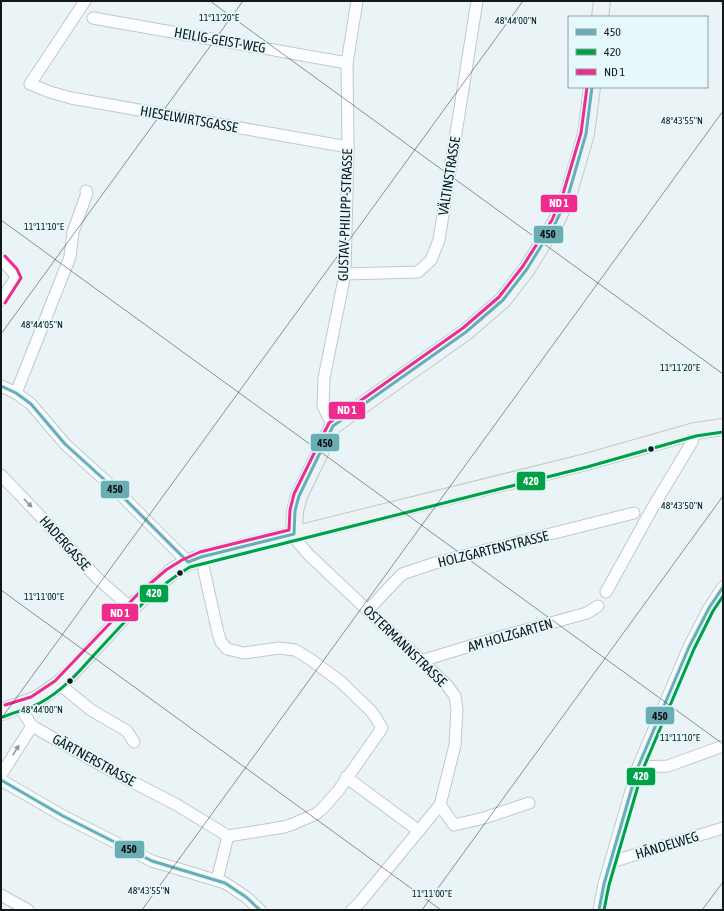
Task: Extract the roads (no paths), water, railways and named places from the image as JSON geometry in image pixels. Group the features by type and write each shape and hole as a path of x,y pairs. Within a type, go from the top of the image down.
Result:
{"main road":[{"path":"600,16 602,1"},
{"path":"294,534 295,511 299,496 333,426 466,332 503,300 527,269 556,222 570,190 586,134 592,88"},
{"path":"2,710 19,706 37,699 59,684 131,608 174,570 195,560 586,462 695,431 723,427"}],"street":[{"name":"HIESELWIRTSGASSE","path":"85,1 30,84 50,92 72,98 348,147"},
{"name":"GUSTAV-PHILIPP-STRASSE","path":"333,426 323,406 324,378 345,274 348,147 347,63 357,1"},
{"name":"VÄLTINSTRASSE","path":"345,274 418,272 431,260 439,240 477,1"},
{"name":"HEILIG-GEIST-WEG","path":"93,18 347,63"},
{"path":"16,394 70,257 73,232 87,193 86,191"},
{"path":"1,259 13,272 16,278 1,300"},
{"path":"1,386 31,404 65,444 195,560 221,642 227,649 244,652 279,648 295,650 341,682 376,718 382,728 346,777 338,791 323,808 306,818 284,827 228,836 217,880"},
{"path":"606,592 653,507 692,442 695,431"},
{"name":"HADERGASSE","path":"1,475 97,578 131,608"},
{"name":"HOLZGARTENSTRASSE","path":"368,610 402,574 436,563 634,513"},
{"name":"OSTERMANNSTRASSE","path":"294,534 302,548 446,684 455,696 457,708 454,745 440,805 352,910"},
{"path":"599,910 604,884 638,767 689,647 709,608 723,588"},
{"name":"AM HOLZGARTEN","path":"421,661 587,613 598,606"},
{"path":"59,684 91,710 127,731 134,742"},
{"name":"GÄRTNERSTRASSE","path":"19,706 32,726 106,768 177,805 228,836"},
{"path":"1,775 32,726"},
{"path":"638,767 668,766 723,746"},
{"path":"346,777 418,831"},
{"path":"1,780 63,816 152,861 217,880 232,887 256,908"},
{"path":"440,805 454,825 484,818 529,804"},
{"name":"HÄNDELWEG","path":"611,862 723,828"},
{"path":"1,896 28,910"}]}
